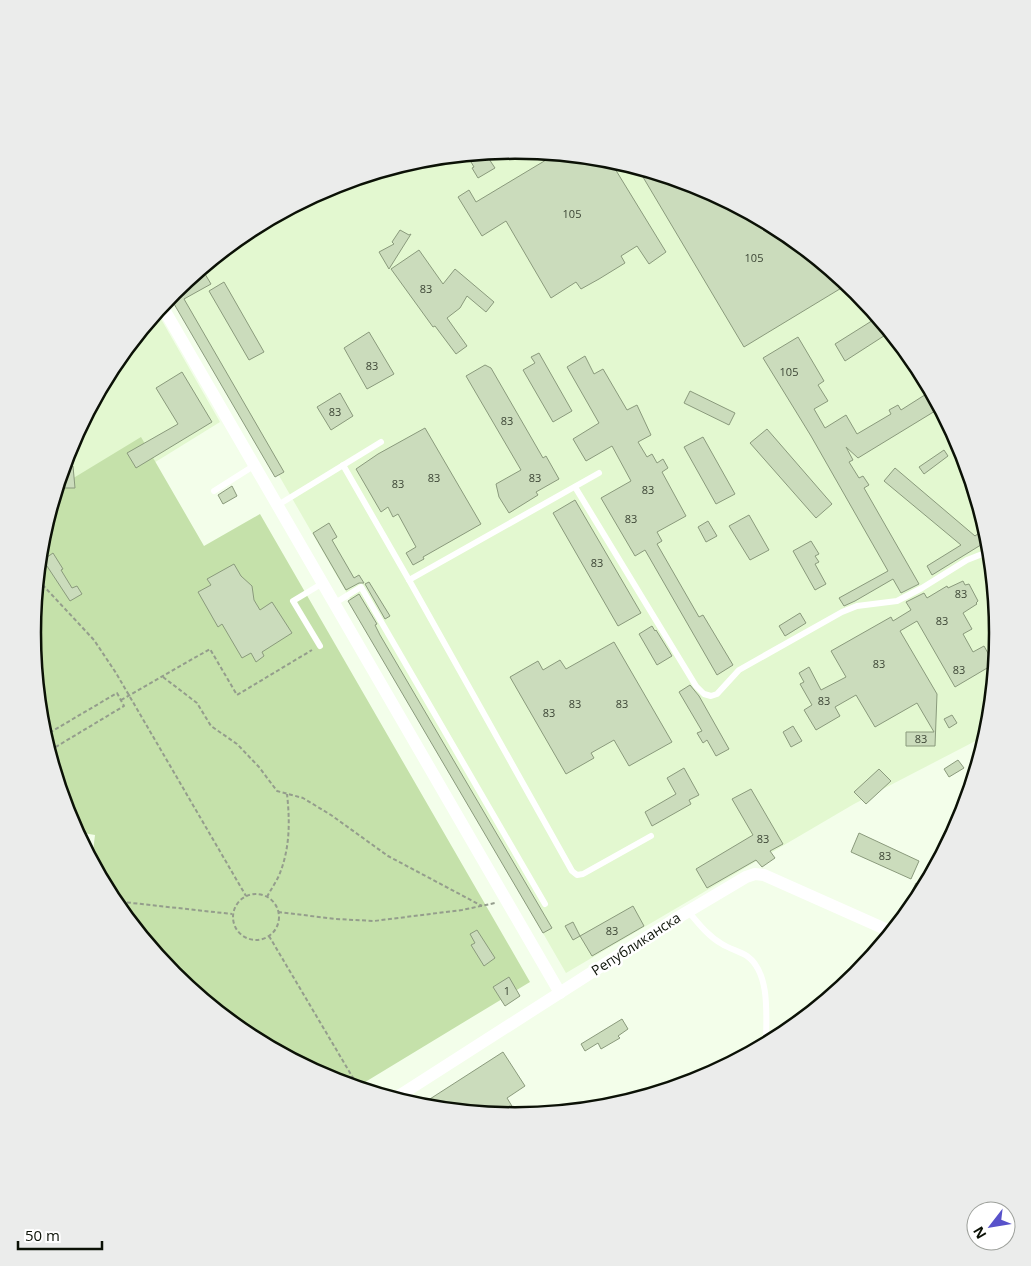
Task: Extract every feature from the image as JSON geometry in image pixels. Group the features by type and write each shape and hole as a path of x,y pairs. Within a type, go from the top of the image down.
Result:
{"street":[{"path":"166,313 560,993"},
{"name":"Републиканска","path":"403,1093 746,876 764,875 886,929"}],"lane":[{"path":"278,505 381,442"},
{"path":"214,490 255,465"},
{"path":"343,466 572,871 577,875 583,874 651,836"},
{"path":"409,580 599,473"},
{"path":"575,486 696,686 704,694 711,696 717,694 739,670 842,612 856,606 897,601 967,560 983,553"},
{"path":"320,646 294,601 324,583"},
{"path":"335,603 361,587 545,904"},
{"path":"688,911 706,932 721,944 748,956 757,967 764,984 766,1036"}],"path":[{"path":"44,586 94,640 130,695 246,896"},
{"path":"121,700 210,649 237,695 320,646"},
{"path":"163,677 197,703 211,726 237,744 259,767 277,790 303,798 331,815 388,856 482,906"},
{"path":"51,732 117,694 124,706 55,747"},
{"path":"267,897 280,874 288,844 289,812 287,794"},
{"path":"253,894 267,897 274,903 278,912 278,924 274,931 262,940 255,940 241,935 233,922 232,914 239,901 253,894"},
{"path":"278,912 336,919 374,921 462,910 507,901"},
{"path":"125,902 232,914"},
{"path":"269,936 353,1078"}],"shaded area":[{"path":"484,160 547,160 608,168 638,175 697,195 725,208 753,222 804,257 828,276 872,320 892,344 926,396 941,423 965,481 981,540 986,571 990,633 989,664 986,695 978,740 854,804 566,973 178,300 203,276 227,257 278,222 306,208 363,184 423,168 454,163"},
{"path":"161,318 220,422 102,495 61,496 77,452 105,396 139,344"},
{"path":"141,437 204,546 260,514 530,982 364,1082 306,1058 278,1044 252,1027 203,990 159,946 121,896 93,849 95,835 86,833 77,814 57,756 50,726 42,664 42,602 50,540 65,483"}],"building":[{"path":"490,160 495,168 478,178 471,162"},
{"path":"546,160 616,170 666,252 649,264 637,246 621,256 625,263 599,279 581,289 576,282 551,298 506,221 482,236 458,197 469,190 476,202"},
{"path":"643,176 697,195 753,222 804,257 841,288 744,347"},
{"path":"400,230 409,235 411,234 389,269 379,252 394,244 392,242"},
{"path":"419,250 443,284 455,269 494,302 486,312 467,296 460,308 447,318 467,346 456,354 435,326 433,327 391,269"},
{"path":"205,274 211,284 184,299 284,472 275,477 174,304"},
{"path":"224,282 264,352 249,360 209,291"},
{"path":"872,321 885,335 845,361 835,344"},
{"path":"369,332 394,374 367,389 344,348"},
{"path":"798,337 824,381 818,385 828,401 814,409 825,428 846,415 857,434 891,414 889,410 898,405 901,410 925,395 935,411 858,458 846,447 853,460 849,462 859,478 863,476 869,485 864,488 919,584 901,593 893,579 844,606 839,598 888,571 811,436 763,358"},
{"path":"539,353 572,411 553,422 523,370 535,363 531,357"},
{"path":"585,356 594,374 603,369 627,410 637,405 651,435 638,442 647,457 652,454 657,463 663,459 668,468 662,472 686,516 657,532 662,541 657,544 699,617 703,615 733,665 717,675 645,550 635,556 601,498 631,481 612,446 586,461 573,439 599,423 567,367"},
{"path":"485,365 491,368 543,458 546,456 559,479 536,492 538,495 509,513 499,497 496,484 521,470 466,376"},
{"path":"182,372 212,422 136,468 127,453 178,424 156,388"},
{"path":"690,391 735,413 729,425 684,403"},
{"path":"340,393 353,416 331,430 317,407"},
{"path":"425,428 481,524 423,557 424,559 413,565 406,553 416,547 398,514 393,517 388,507 381,512 356,469 378,454"},
{"path":"767,429 832,504 816,518 750,443"},
{"path":"703,437 735,494 716,504 684,447"},
{"path":"944,450 948,456 924,474 919,467"},
{"path":"72,466 73,466 75,488 64,488"},
{"path":"895,468 975,536 979,533 982,544 932,575 927,566 961,545 884,481"},
{"path":"232,486 237,496 223,504 218,495"},
{"path":"575,500 641,613 618,626 553,513"},
{"path":"749,515 769,550 750,560 729,526"},
{"path":"708,521 717,536 706,542 698,527"},
{"path":"329,523 337,537 332,540 354,578 359,575 364,583 359,583 346,590 313,533"},
{"path":"811,541 819,554 815,556 819,562 815,564 826,584 815,590 793,551"},
{"path":"53,553 72,588 77,586 82,594 70,601 46,565 47,557"},
{"path":"234,564 241,576 252,586 254,600 260,610 272,602 292,633 262,652 264,656 256,662 251,653 242,658 222,624 218,627 198,592 211,585 207,579"},
{"path":"963,581 965,585 969,584 978,601 977,604 963,613 972,629 963,634 973,652 984,646 989,655 989,664 989,667 955,687 917,621 900,631 937,694 935,746 906,746 906,732 934,732 917,703 875,727 856,695 835,707 840,716 816,730 804,710 812,705 800,684 804,682 799,673 809,667 821,690 846,677 831,651 891,617 893,621 911,610 906,602 924,593 927,598 947,586 948,588"},
{"path":"369,582 390,616 385,619 365,584"},
{"path":"359,594 377,624 375,625 380,635 552,928 543,933 348,601"},
{"path":"800,613 806,623 785,636 779,626"},
{"path":"652,626 672,656 657,665 639,634"},
{"path":"614,642 672,742 629,766 614,740 591,753 594,758 566,774 510,677 538,661 543,670 560,660 566,669"},
{"path":"690,685 699,696 729,749 716,756 707,740 703,743 697,733 702,731 679,692"},
{"path":"952,715 957,723 949,728 944,719"},
{"path":"793,726 802,741 791,747 783,732"},
{"path":"958,760 964,768 949,777 944,769"},
{"path":"684,768 699,795 689,800 691,804 652,826 645,812 676,794 667,778"},
{"path":"879,769 891,781 866,804 854,792"},
{"path":"751,789 783,844 770,851 775,858 762,867 756,860 707,888 696,869 753,835 732,799"},
{"path":"859,833 919,861 911,879 851,852"},
{"path":"633,906 644,926 592,956 580,936"},
{"path":"573,922 580,936 573,940 565,926"},
{"path":"477,930 495,958 484,966 471,945 475,943 470,934"},
{"path":"509,977 520,996 505,1006 493,987"},
{"path":"622,1019 628,1029 618,1036 620,1038 601,1049 598,1043 585,1051 581,1044"},
{"path":"503,1052 525,1086 507,1098 512,1107 484,1106 430,1099"}]}
